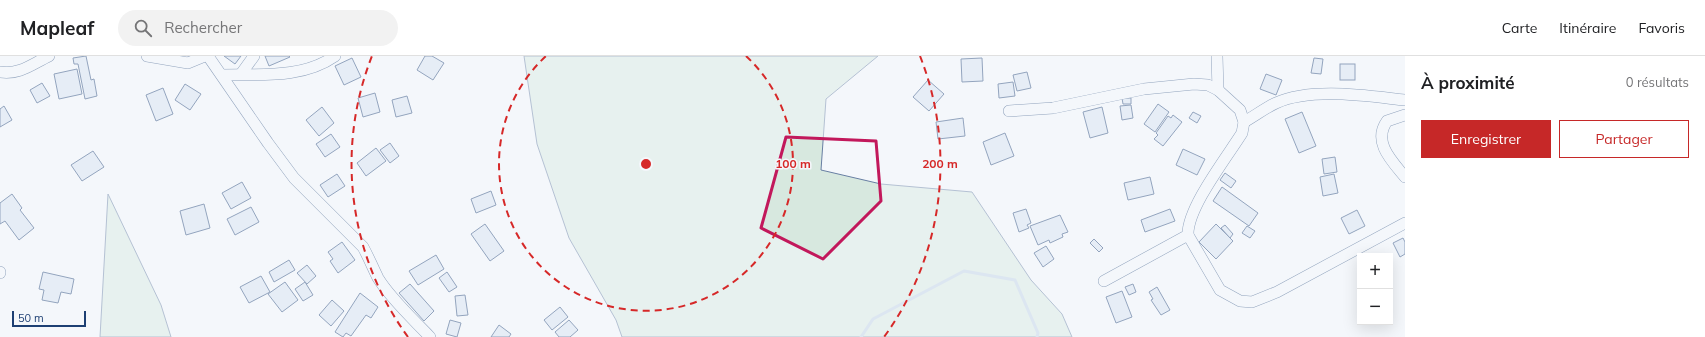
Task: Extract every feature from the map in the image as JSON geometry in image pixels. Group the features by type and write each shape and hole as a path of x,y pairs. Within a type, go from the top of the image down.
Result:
{"street":[{"path":"0,72 10,74 26,69 49,56"},
{"path":"147,56 188,63 205,56"},
{"path":"208,56 294,178 363,247 372,261 378,278 407,313 430,337"},
{"path":"240,74 254,56"},
{"path":"222,75 287,74 323,62 335,56"},
{"path":"1218,56 1218,90"},
{"path":"1009,112 1054,108 1144,89 1194,84 1208,85 1218,90 1240,110 1244,122 1242,133 1204,191 1191,217 1188,227 1188,235 1220,290 1240,301 1252,302 1277,292 1405,223"},
{"path":"1244,122 1277,103 1306,96 1366,95 1405,100"},
{"path":"1405,115 1387,121 1381,133 1382,143 1388,157 1405,178"},
{"path":"1104,281 1188,235"}],"highlighted area":[{"path":"786,137 876,141 881,201 823,259 761,228"}],"shaded area":[{"path":"524,56 878,56 826,99 821,170 881,184 972,192 1031,280 1062,314 1072,337 622,337 616,320 569,238 537,144"},
{"path":"108,194 161,305 171,337 100,337"}],"building":[{"path":"86,56 91,80 94,79 97,96 85,99 78,64 74,64 73,58"},
{"path":"224,56 241,56 235,64"},
{"path":"265,56 289,56 290,57 269,66"},
{"path":"425,56 432,56 444,63 433,80 417,70"},
{"path":"352,58 361,77 344,85 335,66"},
{"path":"982,58 983,81 962,82 961,59"},
{"path":"1314,58 1323,59 1321,74 1311,73"},
{"path":"1340,64 1355,64 1355,80 1340,80"},
{"path":"77,69 82,94 59,99 54,74"},
{"path":"1027,72 1031,88 1017,91 1013,75"},
{"path":"1266,74 1282,80 1276,95 1260,89"},
{"path":"928,80 944,94 929,111 913,97"},
{"path":"1013,82 1015,96 999,98 998,84"},
{"path":"42,83 50,96 37,103 30,90"},
{"path":"185,84 201,94 190,110 175,100"},
{"path":"163,88 173,114 156,121 146,95"},
{"path":"375,93 380,112 363,117 358,98"},
{"path":"407,96 412,113 396,117 392,100"},
{"path":"1122,98 1131,98 1131,104 1123,104"},
{"path":"1158,104 1169,112 1155,132 1144,124"},
{"path":"1131,105 1133,118 1122,120 1120,106"},
{"path":"4,106 12,120 0,127 0,109"},
{"path":"322,107 334,123 319,136 306,120"},
{"path":"1102,107 1108,133 1090,138 1083,112"},
{"path":"1193,112 1201,116 1197,123 1189,118"},
{"path":"1302,112 1316,146 1299,153 1285,119"},
{"path":"1173,115 1182,122 1163,146 1154,139 1158,135 1156,133 1168,116 1171,118"},
{"path":"963,118 965,136 938,139 936,122"},
{"path":"1005,133 1014,156 991,165 983,142"},
{"path":"331,134 340,147 325,157 316,144"},
{"path":"390,143 399,156 390,163 380,150"},
{"path":"376,148 386,161 366,176 357,163"},
{"path":"1183,149 1205,159 1197,175 1176,165"},
{"path":"93,151 104,167 82,181 71,165"},
{"path":"1335,157 1337,172 1324,174 1322,159"},
{"path":"1225,173 1236,181 1231,188 1220,180"},
{"path":"337,174 345,186 328,197 320,185"},
{"path":"1334,174 1338,193 1323,196 1320,177"},
{"path":"1150,177 1154,194 1128,200 1124,183"},
{"path":"242,182 251,198 231,209 222,193"},
{"path":"1222,187 1258,213 1249,226 1213,201"},
{"path":"491,191 496,205 476,213 471,199"},
{"path":"12,194 22,208 20,210 34,228 19,240 5,221 0,224 0,203"},
{"path":"204,204 210,228 186,235 180,211"},
{"path":"251,207 259,222 235,235 227,219"},
{"path":"1026,209 1031,223 1027,225 1029,228 1019,232 1013,213"},
{"path":"1170,209 1175,221 1145,232 1141,220"},
{"path":"1357,210 1365,226 1349,234 1341,218"},
{"path":"1060,215 1068,232 1062,234 1063,237 1050,243 1049,240 1038,245 1030,226"},
{"path":"485,224 504,251 490,261 471,234"},
{"path":"1216,224 1233,241 1216,259 1199,242"},
{"path":"1225,225 1233,234 1230,238 1221,228"},
{"path":"1247,226 1255,231 1250,238 1242,233"},
{"path":"1403,238 1405,242 1405,254 1400,257 1393,243"},
{"path":"1094,239 1103,248 1099,252 1090,243"},
{"path":"342,242 355,260 338,273 330,261 333,259 328,252"},
{"path":"1046,246 1054,259 1043,267 1034,253"},
{"path":"436,255 444,269 418,285 409,271"},
{"path":"289,260 295,270 274,282 269,272"},
{"path":"307,265 316,276 307,284 297,273"},
{"path":"43,272 74,279 71,294 61,292 58,303 42,300 44,290 39,289"},
{"path":"447,272 457,287 449,292 439,278"},
{"path":"261,276 270,292 249,303 240,287"},
{"path":"285,282 298,300 282,312 268,294"},
{"path":"305,282 313,295 303,301 295,289"},
{"path":"410,284 434,311 424,321 399,293"},
{"path":"1133,284 1136,292 1129,295 1125,287"},
{"path":"1157,287 1170,310 1161,315 1151,300 1153,299 1149,292"},
{"path":"1122,291 1132,317 1116,323 1106,297"},
{"path":"360,293 378,307 371,318 366,315 351,336 346,333 343,337 335,332"},
{"path":"465,295 468,315 457,316 455,296"},
{"path":"332,300 344,311 331,326 319,315"},
{"path":"560,307 568,317 552,330 544,320"},
{"path":"450,320 461,323 457,337 446,334"},
{"path":"569,320 578,330 570,337 559,337 555,332"},
{"path":"499,325 511,334 509,337 491,337"}],"waterway":[{"path":"861,337 873,319 964,271 1015,280 1038,333 1037,337"}]}
